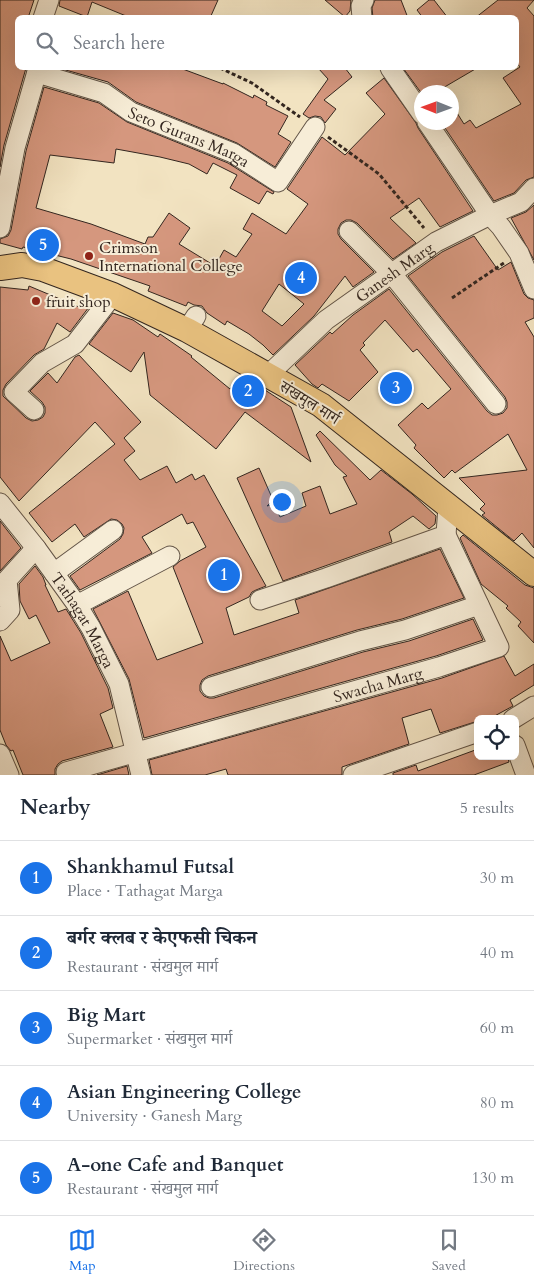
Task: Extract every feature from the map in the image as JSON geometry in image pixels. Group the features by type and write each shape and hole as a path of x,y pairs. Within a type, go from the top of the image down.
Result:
{"main road":[{"name":"संखमुल मार्ग","path":"0,268 22,265 43,269 191,323 267,376 321,405 534,574"}],"street":[{"path":"44,15 49,0"},
{"path":"362,15 361,6 364,0"},
{"path":"0,228 15,148 38,70"},
{"name":"Seto Gurans Marga","path":"38,70 104,93 131,112 233,153 278,182 315,127"},
{"path":"391,70 414,103"},
{"path":"432,130 490,215 502,226 519,253 534,289"},
{"name":"Ganesh Marg","path":"267,376 326,320 436,242 521,202 534,188"},
{"path":"349,231 392,274 496,404"},
{"path":"34,410 14,392 42,363 74,344 113,295"},
{"name":"Tathagat Marga","path":"0,503 36,548 77,605 119,684 141,775"},
{"path":"260,600 446,535 448,506"},
{"path":"54,572 113,530"},
{"name":"Swacha Marg","path":"136,752 438,667 499,647 446,535"},
{"path":"0,621 10,610 6,580 36,548"},
{"path":"77,605 170,556"},
{"path":"211,687 360,641 405,630 479,606"},
{"path":"519,715 534,706"},
{"path":"353,775 474,733"},
{"path":"66,772 136,752"},
{"path":"0,754 8,775"},
{"path":"519,756 526,775"}],"path":[{"path":"224,70 252,83 378,174 436,242"},
{"path":"452,298 519,253"}],"building":[{"path":"0,0 34,0 29,15 15,15 15,70 25,70 4,145 0,167"},
{"path":"60,0 218,0 211,15 124,15 92,2 88,15 82,15 59,6"},
{"path":"325,0 351,0 350,11 347,15 343,15"},
{"path":"375,0 401,0 407,15 373,15 372,8"},
{"path":"429,0 434,0 446,15 421,15 417,10"},
{"path":"498,0 534,0 527,8 534,16 534,177 526,180 514,193 494,201 446,130 459,130 459,116 464,124 470,120 476,128 521,104 503,78 515,70 519,70 520,67 519,15 479,15"},
{"path":"66,70 185,70 223,83 253,98 254,95 267,102 266,105 288,116 278,134 291,142 275,167 237,143 136,102 108,82"},
{"path":"320,70 347,70 352,77 324,100 336,109 325,123 321,117 309,118 303,114 328,79"},
{"path":"404,70 474,70 448,85 415,85"},
{"path":"384,78 414,120 414,130 419,130 473,211 440,227 419,198 390,218 416,243 393,259 357,223 346,220 341,223 338,234 341,239 374,272 353,287 345,276 314,316 273,355 249,334 227,321 225,325 207,313 202,306 188,302 186,306 148,291 150,286 71,259 0,243 0,239 8,236 11,230 26,151 44,87 99,103 127,122 228,163 274,192 273,194 267,191 259,204 230,188 237,175 213,163 207,174 189,164 116,149 114,163 50,155 36,208 91,224 145,244 148,237 153,237 169,213 190,228 179,244 215,266 224,250 236,257 252,234 243,229 252,213 286,234 308,204 287,189 322,137 345,155 385,114 366,93","holes":["279,284 304,304 282,326 262,311"]},
{"path":"534,205 534,260 511,218 526,212"},
{"path":"474,236 498,270 511,262 524,294 534,300 534,318 525,322 534,337 534,548 522,533 514,541 482,515 485,513 480,509 485,504 459,478 527,470 508,434 455,473 452,470 444,478 414,448 416,445 398,425 422,403 428,409 451,389 417,349 413,352 385,320 363,343 365,345 360,350 378,372 349,401 322,384 318,388 312,384 295,365 330,332 332,334 353,315 389,289 487,411 492,415 503,413 507,408 505,397 408,276 442,252"},
{"path":"29,286 79,307 81,303 89,307 70,332 57,323 44,349 34,355 6,384 3,396 26,418 32,421 38,420 43,417 45,407 30,391 48,373 57,383 75,357 79,355 141,422 124,438 135,451 124,460 140,480 167,466 176,483 192,474 195,480 204,475 266,586 226,608 234,635 299,613 295,600 440,549 464,598 402,619 357,630 208,676 202,680 200,685 200,691 204,696 214,698 363,652 409,641 473,619 483,640 436,656 144,738 129,679 93,609 128,591 157,660 203,643 173,567 180,561 206,547 193,522 187,524 182,514 142,537 152,553 80,590 70,576 120,539 124,528 122,524 117,520 111,519 84,537 75,524 52,542 29,513 115,444 95,422 19,501 0,477 0,287 28,290"},
{"path":"113,313 133,320 158,337 160,334 192,356 230,389 237,380 260,397 265,390 291,407 311,462 245,412 216,449 150,395 144,352 131,372 89,344"},
{"path":"320,431 370,480 381,470 412,494 436,516 435,524 429,529 413,516 389,532 392,542 283,581 237,478 259,468 273,500 267,506 274,504 280,517 306,506 302,493 320,486 330,514 357,504 343,477 347,476 335,465 316,435"},
{"path":"0,521 21,548 0,571"},
{"path":"463,535 525,585 534,588 534,643 518,626 521,622 506,608 508,606 481,584 460,538"},
{"path":"35,566 43,577 58,612 66,609 81,633 108,688 113,708 100,714 113,747 62,761 55,769 55,775 23,775 13,750 11,751 6,745 0,730 0,636 11,661 50,643 36,615 29,619 20,601 19,584"},
{"path":"504,656 515,676 534,664 534,685 510,700 513,706 496,715 474,715 474,722 440,733 431,709 402,718 409,744 342,767 342,775 228,775 226,769 205,775 152,775 149,760 442,678"},
{"path":"474,750 474,760 508,760 509,762 474,775 393,775 393,773 416,765 418,771"},
{"path":"127,766 129,775 97,775"}],"place":[{"name":"A-one Cafe and Banquet","path":"43,245"},
{"name":"Crimson International College","path":"89,256"},
{"name":"Asian Engineering College","path":"301,278"},
{"name":"fruit shop","path":"36,301"},
{"name":"Big Mart","path":"396,388"},
{"name":"बर्गर क्लब र केएफसी चिकन","path":"248,391"},
{"name":"Shankhamul Futsal","path":"224,575"}]}
